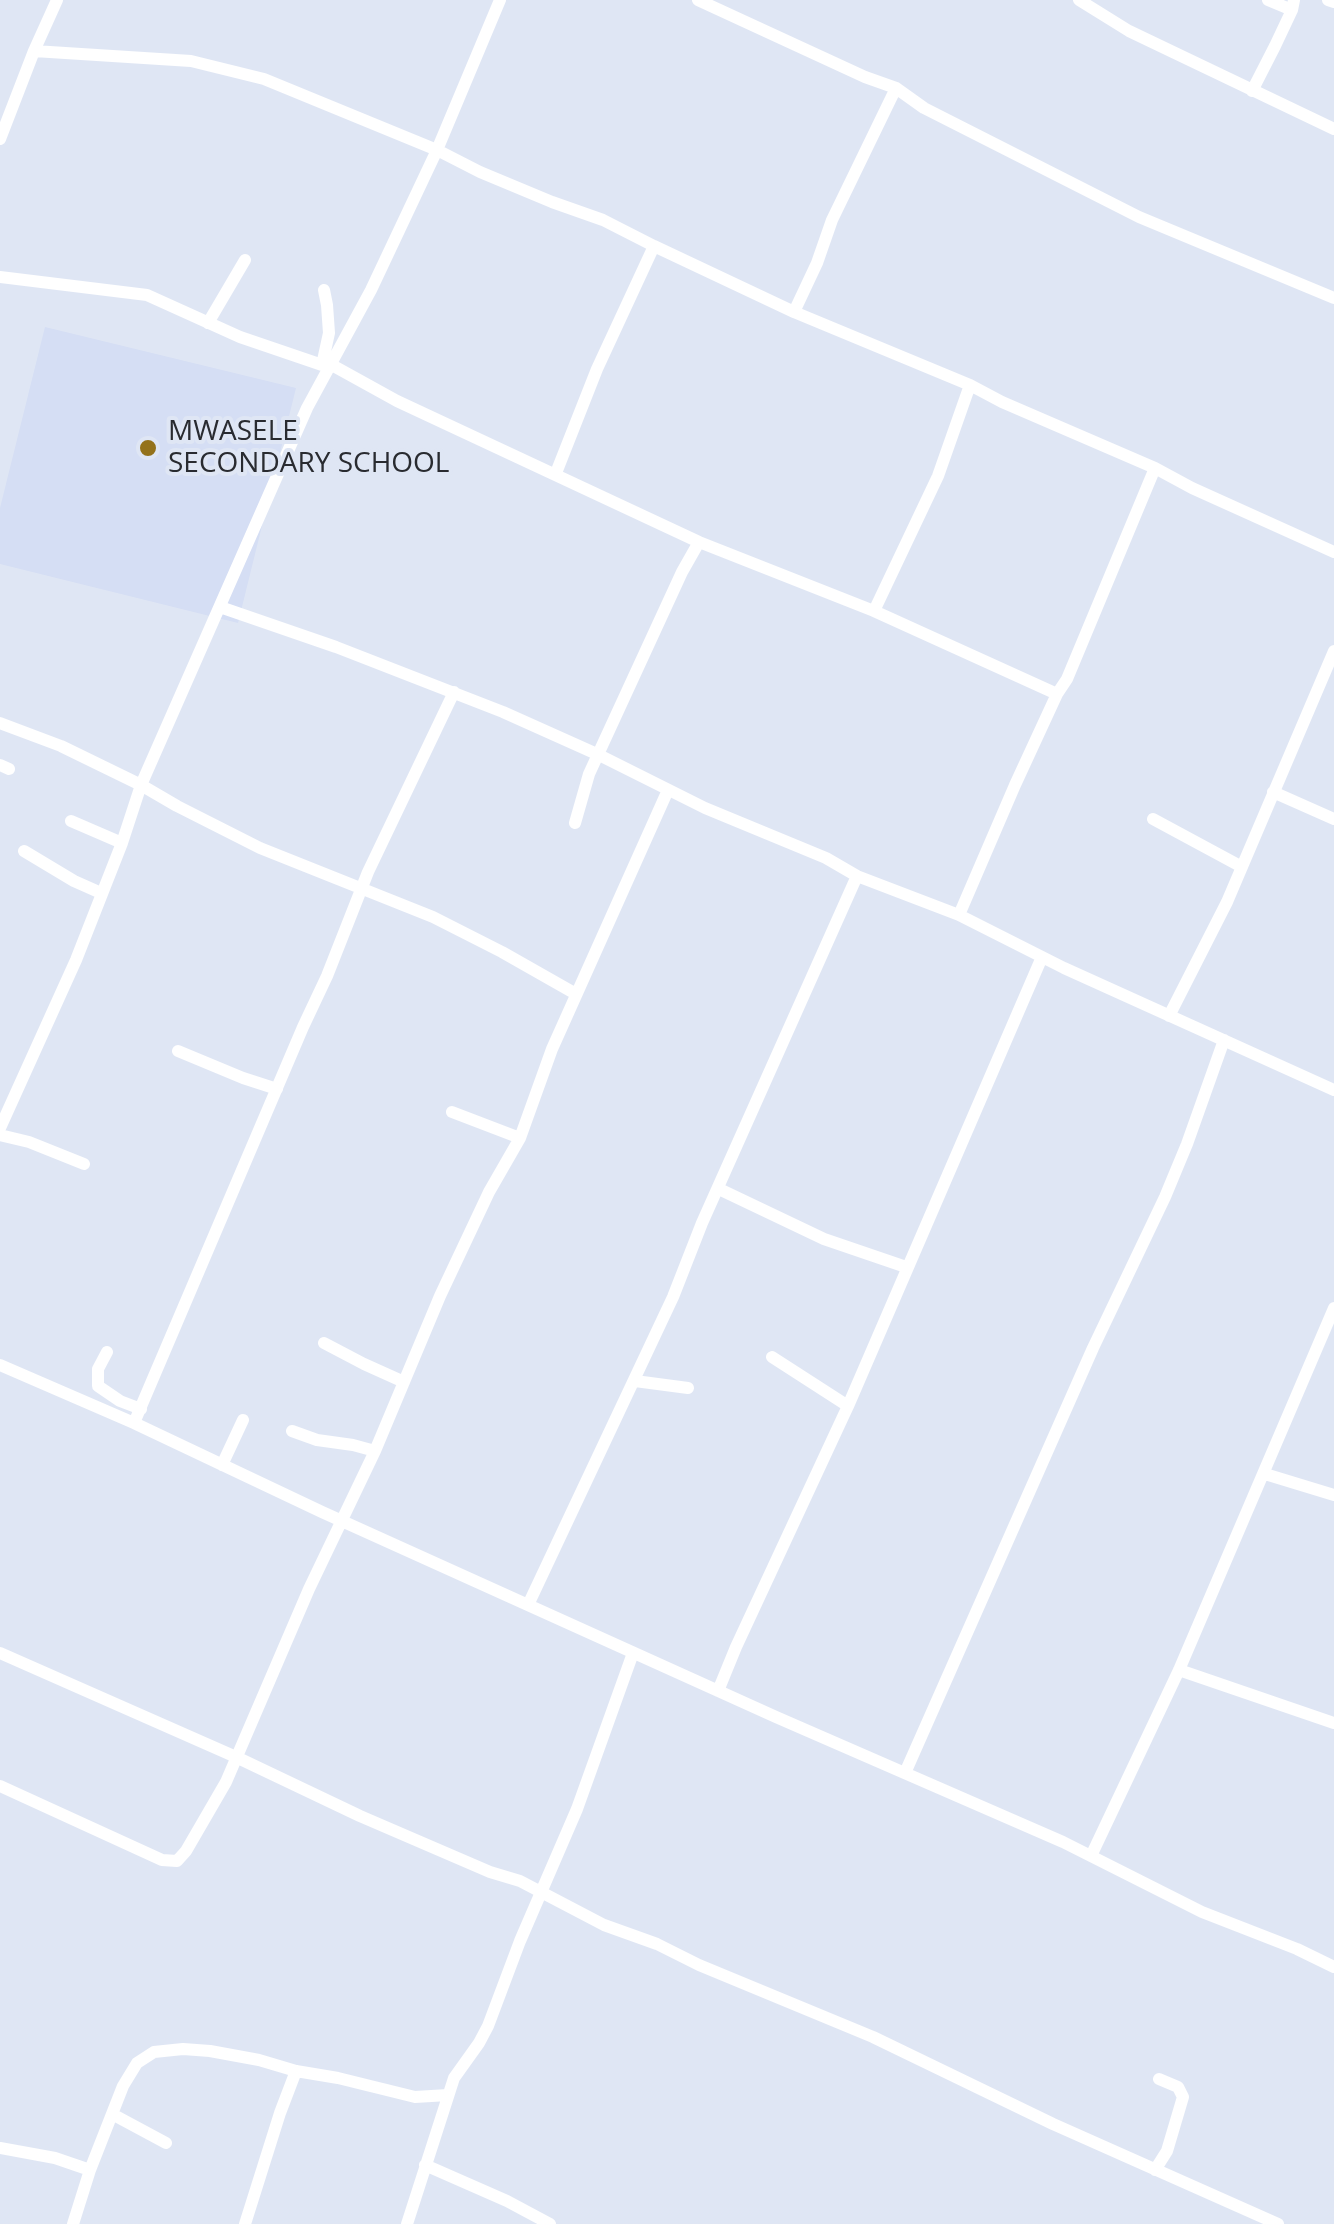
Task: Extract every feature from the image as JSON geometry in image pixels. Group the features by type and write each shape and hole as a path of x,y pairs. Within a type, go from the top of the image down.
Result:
{"street":[{"path":"1,131 57,0"},
{"path":"84,1164 0,1131 76,960 141,785 327,365 370,290 437,150 500,0"},
{"path":"698,0 896,88 924,108 1139,217 1334,298"},
{"path":"1080,0 1129,31 1334,130"},
{"path":"1252,90 1293,5 1268,0"},
{"path":"34,51 191,60 245,73 300,93 539,197 603,220 794,312 1155,468 1334,552"},
{"path":"794,312 832,220 896,88"},
{"path":"556,474 597,369 654,246"},
{"path":"208,323 246,260"},
{"path":"0,277 147,295 240,337 327,365 699,542 874,612 1057,694"},
{"path":"324,290 328,305 327,365"},
{"path":"874,612 938,476 970,386"},
{"path":"959,915 1067,679 1155,468"},
{"path":"575,823 589,774 699,542"},
{"path":"220,607 454,692 705,808 826,858 857,876 959,915 1334,1090"},
{"path":"1169,1016 1227,902 1334,651"},
{"path":"134,1423 327,976 361,888 454,692"},
{"path":"0,723 60,746 260,848 433,917 576,994"},
{"path":"0,1786 162,1860 172,1862 182,1857 226,1782 375,1452 440,1296 488,1192 520,1138 552,1050 668,790"},
{"path":"1273,792 1334,819"},
{"path":"1153,819 1242,868"},
{"path":"70,821 122,843"},
{"path":"24,851 101,894"},
{"path":"528,1604 635,1381 857,876"},
{"path":"718,1692 848,1406 1042,956"},
{"path":"905,1773 1093,1348 1165,1197 1224,1040"},
{"path":"178,1051 277,1089"},
{"path":"452,1112 520,1138"},
{"path":"719,1189 824,1239 906,1267"},
{"path":"1091,1856 1179,1670 1330,1329 1334,1308"},
{"path":"324,1343 404,1382"},
{"path":"108,1352 98,1369 97,1385 120,1401 141,1409"},
{"path":"772,1358 848,1406"},
{"path":"0,1365 718,1692 966,1798 1202,1912 1334,1967"},
{"path":"635,1381 688,1388"},
{"path":"222,1465 243,1420"},
{"path":"292,1431 375,1452"},
{"path":"1265,1474 1334,1495"},
{"path":"0,1653 360,1816 543,1892 604,1925 872,2037 1278,2224"},
{"path":"407,2224 454,2078 488,2026 520,1940 578,1809 634,1653"},
{"path":"1179,1670 1334,1724"},
{"path":"73,2224 90,2170 132,2069 154,2052 210,2050 415,2098 448,2094"},
{"path":"245,2224 296,2071"},
{"path":"1156,2170 1167,2151 1182,2097 1178,2087 1160,2079"},
{"path":"112,2114 166,2143"},
{"path":"0,2148 55,2158 90,2170"},
{"path":"424,2165 550,2224"}],"shaded area":[{"name":"MWASELE SECONDARY SCHOOL","path":"45,327 296,388 238,623 0,564 0,508"}],"place":[{"name":"MWASELE SECONDARY SCHOOL","path":"148,448"}]}
